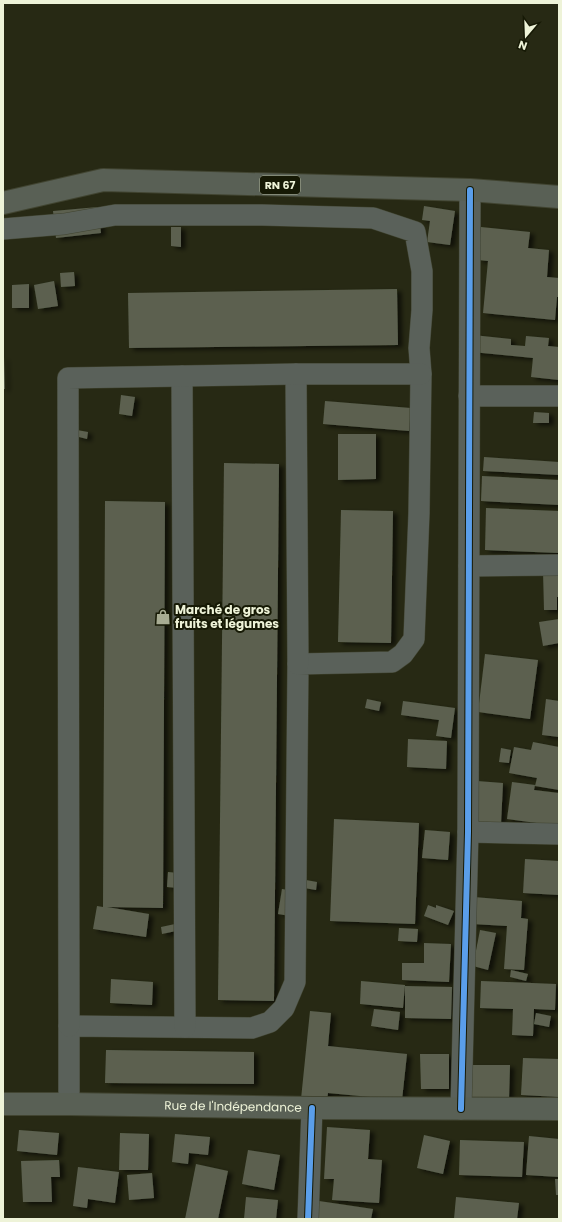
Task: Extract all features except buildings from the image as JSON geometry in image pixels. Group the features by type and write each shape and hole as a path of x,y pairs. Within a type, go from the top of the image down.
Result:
{"main road":[{"name":"RN 67","path":"3,203 103,180 470,190 559,197"},
{"name":"Rue de l'Indépendance","path":"3,1104 312,1108 559,1109"}],"street":[{"path":"461,1109 468,832 470,190"},
{"path":"3,229 64,224 115,215 262,215 373,218 415,232 422,271 422,310 419,348 421,374 419,513 414,639 403,654 392,662 298,664"},
{"path":"69,1104 68,378 296,374 421,374"},
{"path":"68,1026 252,1028 270,1022 284,1008 294,982 298,664 296,374"},
{"path":"182,376 185,1027"},
{"path":"469,396 559,396"},
{"path":"468,566 559,565"},
{"path":"468,832 559,834"},
{"path":"308,1219 312,1108"}],"cycle path":[{"path":"461,1109 468,832 470,190"},
{"path":"308,1219 312,1108"}],"place":[{"name":"Marché de gros fruits et légumes","path":"163,617"}]}
